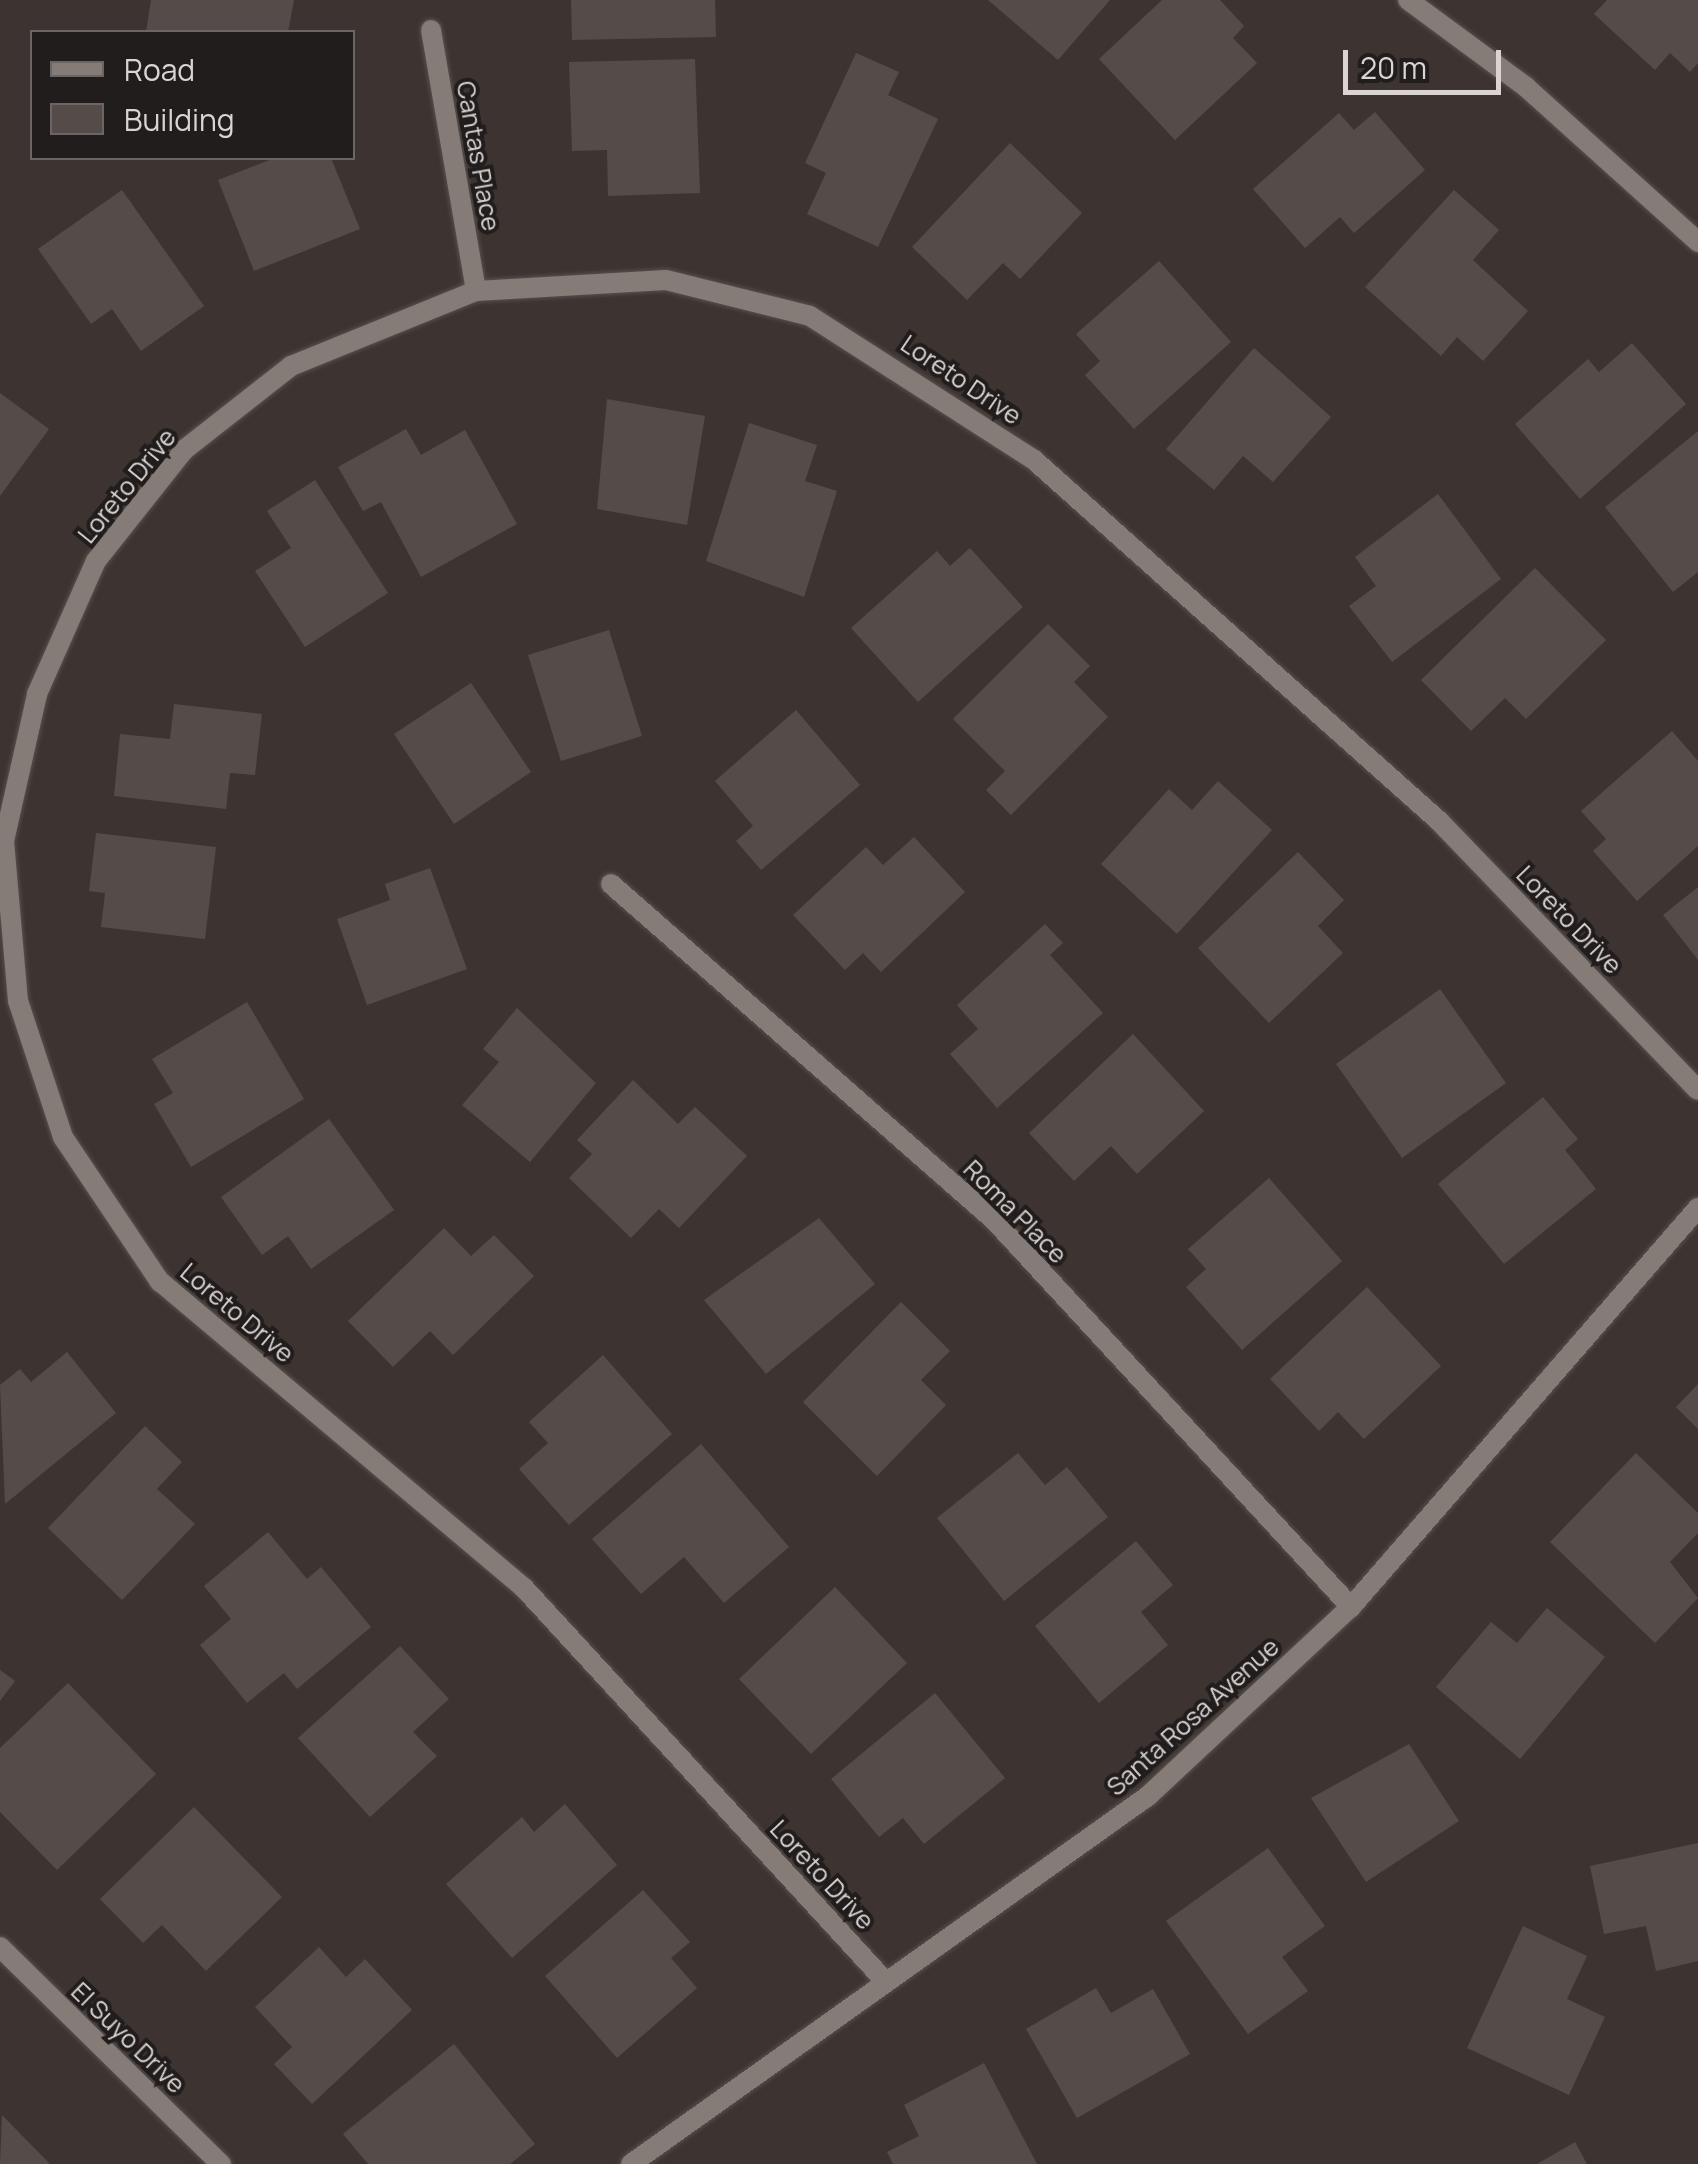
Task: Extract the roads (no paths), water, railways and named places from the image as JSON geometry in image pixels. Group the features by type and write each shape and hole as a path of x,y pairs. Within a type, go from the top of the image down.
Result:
{"street":[{"path":"1408,0 1526,88 1698,242"},
{"name":"Cantas Place","path":"431,30 476,291"},
{"name":"Loreto Drive","path":"886,1981 524,1588 160,1282 63,1137 9,1003 4,842 37,694 96,561 184,450 290,366 476,291 666,280 810,316 912,374 1033,459 1439,821 1698,1090"},
{"name":"Roma Place","path":"612,884 994,1220 1351,1607"},
{"name":"Santa Rosa Avenue","path":"632,2164 1148,1796 1351,1607 1698,1208"},
{"name":"El Suyo Drive","path":"0,1948 220,2164"}]}
